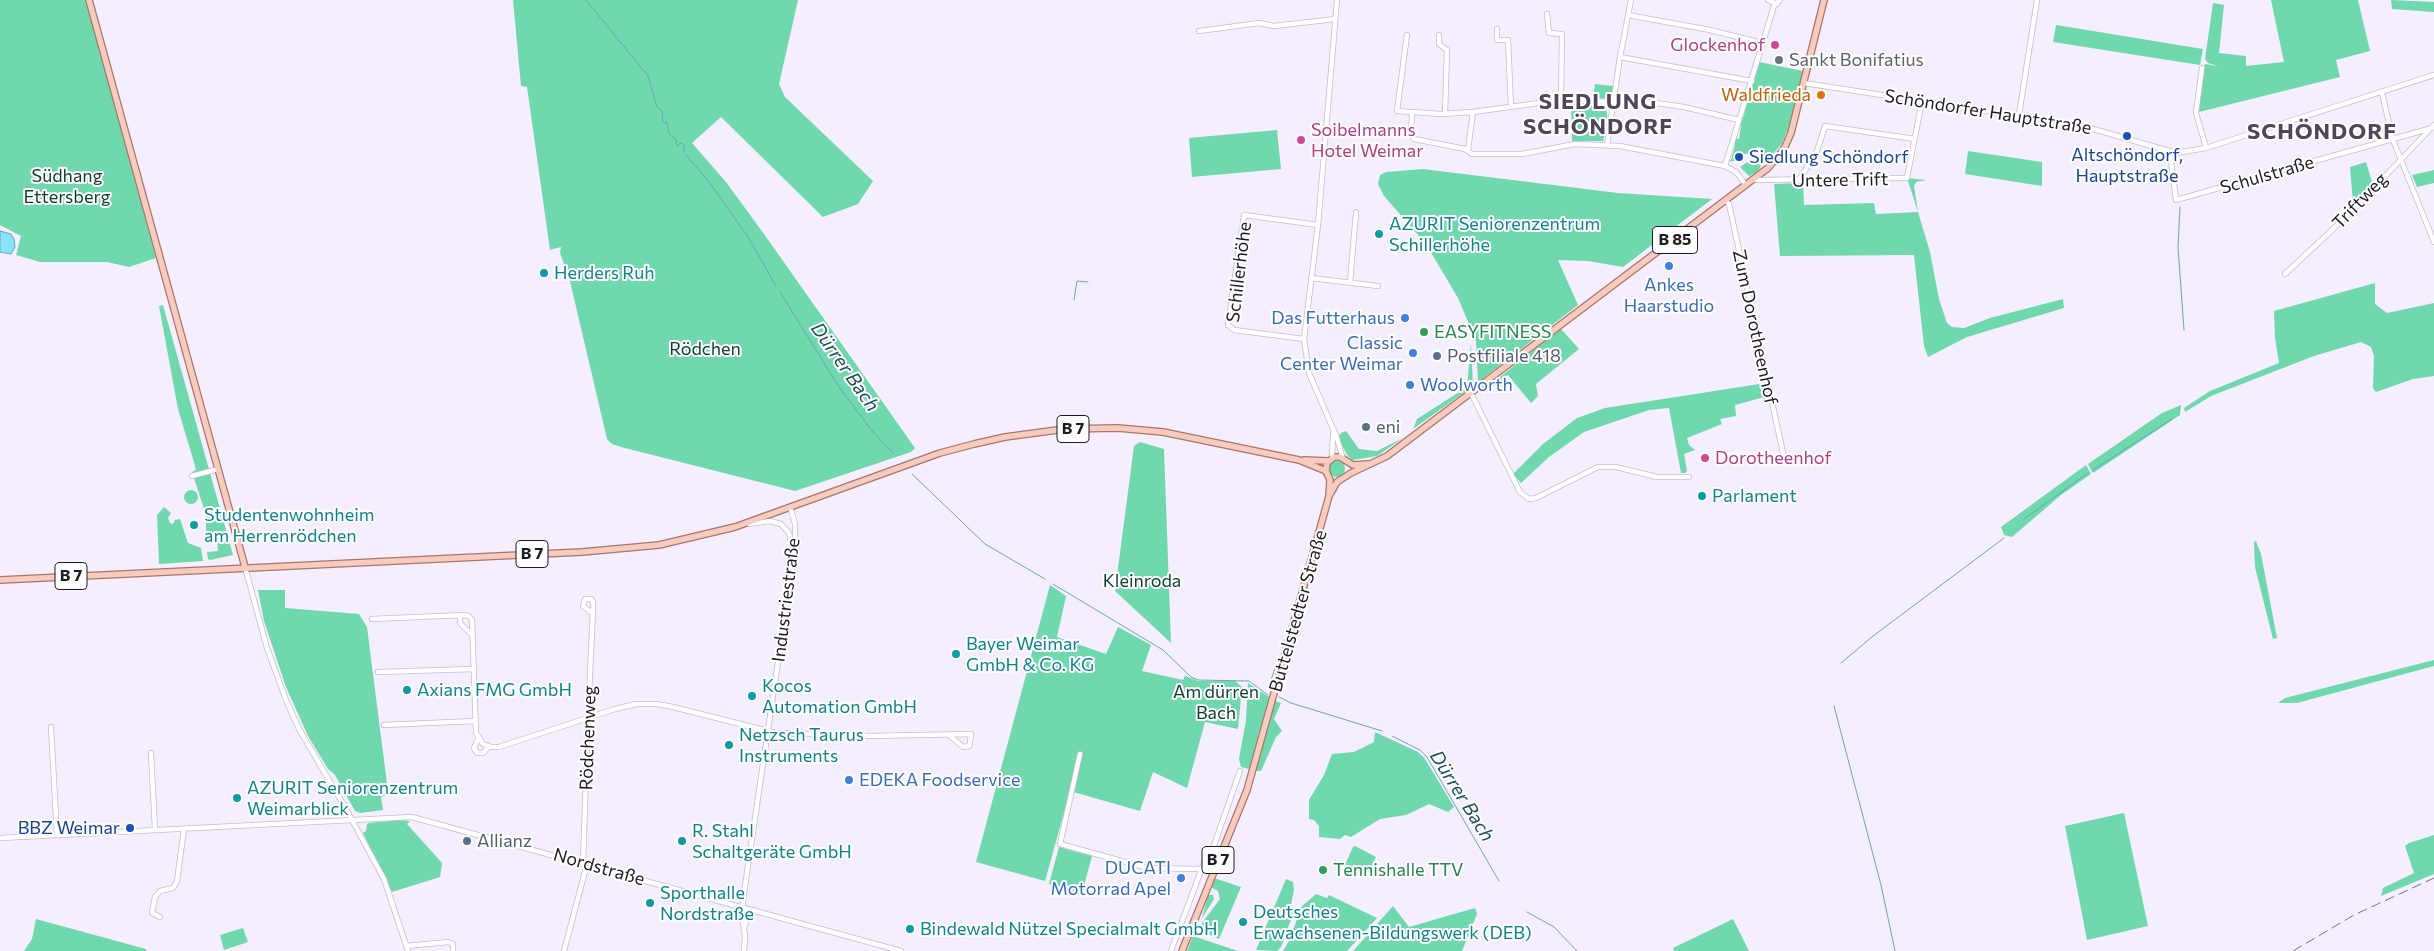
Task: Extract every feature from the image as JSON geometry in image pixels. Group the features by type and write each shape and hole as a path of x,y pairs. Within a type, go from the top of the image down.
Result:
{"main road":[{"path":"88,0 245,567"},
{"name":"B 85","path":"1347,475 1387,456 1768,168 1787,144 1824,0"},
{"name":"B 7","path":"0,580 628,549 676,542 736,527 940,453 1005,437 1065,429 1118,428 1163,432 1299,460 1326,471"},
{"name":"B 7","path":"1299,460 1330,460"},
{"path":"1345,461 1347,475 1339,480 1329,477 1326,471 1330,460 1345,461 1371,464"},
{"name":"B 7","path":"1329,477 1330,496"},
{"name":"B 7","path":"1330,496 1339,480"},
{"name":"Buttelstedter Straße","path":"1182,951 1254,767 1330,496"}],"street":[{"path":"1337,0 1318,225 1304,340 1308,373 1345,461"},
{"path":"1608,145 1620,56 1631,0"},
{"path":"1725,166 1762,43 1778,2 1768,0"},
{"path":"2019,115 2037,0"},
{"path":"1547,14 1549,33 1562,34 1561,100"},
{"path":"1628,15 1701,28 1762,43"},
{"path":"1199,31 1259,23 1274,26 1335,19"},
{"path":"1497,29 1496,40 1508,40 1511,107"},
{"path":"1407,35 1397,111 1444,114 1561,100 1614,99 1684,107 1739,120"},
{"path":"1439,35 1439,44 1447,50 1444,114"},
{"path":"1620,56 1752,81"},
{"path":"2202,68 2196,112 2206,148"},
{"path":"2170,153 2184,153 2206,148 2434,75"},
{"name":"Schöndorfer Hauptstraße","path":"1804,83 2083,126 2170,153"},
{"path":"2382,93 2393,140 2434,242"},
{"name":"Untere Trift","path":"1753,180 1904,180 1909,176 1922,101"},
{"path":"1468,150 1472,112"},
{"path":"1412,113 1411,134 1414,139 1468,150 1472,154 1502,155 1532,152 1566,145 1608,145 1725,166 1736,172 1746,185"},
{"path":"1798,181 1816,154 1825,126 1916,139"},
{"name":"Schulstraße","path":"2170,153 2176,200 2393,140 2433,126"},
{"name":"Triftweg","path":"2285,274 2347,216 2433,126"},
{"name":"Zum Dorotheenhof","path":"1726,201 1729,204 1783,453"},
{"path":"1350,283 1356,212"},
{"name":"Schillerhöhe","path":"1304,340 1234,330 1228,325 1244,215 1318,225"},
{"path":"1312,278 1378,286"},
{"path":"1471,394 1520,492 1526,497 1536,498 1598,467 1616,467 1657,477 1689,477"},
{"path":"1330,460 1333,432"},
{"path":"192,476 218,469"},
{"name":"Industriestraße","path":"744,951 743,907 794,556 796,531 790,507"},
{"path":"736,527 770,521 780,524 789,533 794,556"},
{"path":"245,567 267,648 286,700 299,729 353,821 384,879 407,949 448,942 453,944 454,951"},
{"name":"Rödchenweg","path":"564,951 585,863 588,717 593,614"},
{"path":"460,616 460,624 472,635"},
{"path":"372,619 469,616 474,670 475,721 478,739 474,748 477,753 483,753 489,746"},
{"path":"378,672 474,670"},
{"path":"478,739 489,746 499,747 588,717 636,704 656,704 768,732 802,735 971,734 970,743 966,747 961,746 949,735"},
{"path":"384,725 475,721"},
{"path":"51,727 57,835"},
{"path":"151,753 155,830"},
{"path":"1080,754 1060,844 1147,868 1202,869"},
{"path":"1212,854 1240,771"},
{"name":"Nordstraße","path":"0,838 412,817 901,951"},
{"path":"160,917 152,913 155,897 160,892 173,888 177,881 184,829"},
{"path":"1171,951 1208,852 1220,857"},
{"name":"Industriestraße","path":"744,930 746,920 754,910"}],"green space":[{"name":"Südhang Ettersberg","path":"0,0 86,0 156,258 129,267 107,262 40,262 16,255 21,236 0,225"},
{"name":"Rödchen","path":"513,0 798,0 779,84 785,97 873,181 858,204 823,217 721,117 692,143 726,182 764,234 915,448 911,452 795,491 621,447 612,444 607,439 570,281 560,253 561,247 550,250 527,87 521,86"},
{"path":"2271,0 2358,0 2370,51 2336,60 2340,77 2199,112 2197,107 2205,64 2218,66 2208,63 2205,59 2213,3 2224,5 2219,53 2246,56 2246,66 2284,62"},
{"path":"2391,0 2434,2 2434,12 2392,9"},
{"path":"2056,25 2203,49 2200,65 2053,42"},
{"path":"1759,62 1803,71 1788,129 1781,145 1771,156 1766,156 1761,152 1762,148 1757,147 1754,153 1743,154 1734,161 1728,161 1731,160 1735,145 1732,145 1734,138 1739,139 1741,126 1738,126 1743,118"},
{"path":"1595,84 1613,86 1612,96 1607,99 1593,98"},
{"path":"1571,103 1606,106 1608,122 1603,141 1572,141"},
{"path":"1277,130 1281,169 1192,177 1189,138"},
{"path":"1968,151 2042,162 2042,186 1965,174"},
{"path":"1749,161 1758,162 1761,166 1758,171 1749,176 1740,167"},
{"path":"2366,162 2373,185 2353,204 2350,167"},
{"path":"1423,169 1618,193 1712,199 1623,267 1588,261 1558,260 1578,305 1478,382 1476,341 1458,298 1426,244 1384,196 1378,184 1380,175 1386,172"},
{"path":"2434,170 2434,183 2417,187 2412,175"},
{"path":"1907,178 1926,180 1916,182 1914,186 1918,212"},
{"path":"1803,183 1804,205 1874,203 1876,214 1918,212 1930,252 1939,299 1947,323 1952,327 1964,328 1990,318 2063,299 2064,308 1967,337 1928,357 1924,346 1914,255 1780,256 1774,184"},
{"path":"2375,283 2375,304 2387,313 2434,303 2434,376 2413,379 2376,392 2373,388 2374,356 2371,347 2361,342 2314,356 2211,396 2185,412 2184,408 2210,391 2279,363 2275,338 2274,311"},
{"path":"163,305 233,555 208,559 207,552 218,551 217,540 207,540 205,512 192,472 196,470 178,409 159,306"},
{"path":"1561,329 1579,349 1536,384 1538,396 1531,403 1508,375 1477,395"},
{"path":"1471,343 1473,386 1413,429 1417,419 1467,387"},
{"path":"1766,383 1768,396 1735,405 1736,416 1720,419 1722,424 1687,438 1689,445 1695,450 1684,454 1687,471 1685,473 1681,473 1669,408 1649,410 1584,432 1549,457 1521,483 1513,474 1543,444 1577,418 1605,408"},
{"path":"2181,405 2180,415 2093,473 2088,464 2162,413"},
{"path":"1346,431 1359,449 1377,451 1403,438 1377,456 1353,460 1348,456 1341,444 1339,436"},
{"name":"Kleinroda","path":"1140,442 1164,449 1171,643 1115,591 1134,446"},
{"path":"1337,461 1343,463 1345,469 1343,475 1337,477 1331,475 1329,469 1331,463"},
{"path":"2086,465 2091,474 2061,495 2012,537 2004,535 2001,527"},
{"path":"188,490 194,490 198,497 194,504 188,504 184,500 184,494"},
{"path":"164,507 171,513 168,518 170,523 173,524 175,520 180,519 188,543 201,548 203,561 159,564 157,515"},
{"path":"2256,541 2261,554 2277,638 2273,639 2255,567 2254,542"},
{"name":"Am dürren Bach","path":"1050,585 1066,596 1057,637 1106,654 1118,627 1151,645 1142,671 1183,680 1185,676 1198,681 1235,681 1242,687 1238,729 1205,722 1187,788 1153,772 1140,811 1070,791 1045,881 976,862"},
{"path":"258,590 285,590 285,608 359,614 367,627 387,784 390,784 391,793 381,797 383,810 360,813 355,811 335,775 328,769 308,736 286,687 264,621"},
{"path":"2434,660 2434,666 2297,703 2278,703 2285,698"},
{"path":"1248,683 1269,697 1249,769 1241,767 1239,759 1246,720"},
{"path":"1275,701 1281,703 1274,719 1282,731 1276,737 1261,771 1255,771"},
{"path":"1375,732 1418,752 1425,759 1454,807 1448,812 1429,804 1406,815 1380,819 1351,837 1345,835 1340,839 1319,837 1319,826 1314,820 1309,819 1309,800 1324,775 1332,754 1354,752 1374,742"},
{"path":"2124,813 2148,926 2087,940 2065,826"},
{"path":"410,821 407,824 442,863 440,877 392,892 363,833 366,831 367,824 369,823"},
{"path":"2434,835 2434,874 2381,896 2383,888 2414,873 2405,846"},
{"path":"1355,846 1376,857 1365,878 1345,870 1344,867"},
{"path":"1059,847 1092,856 1082,893 1049,884"},
{"path":"1214,878 1241,887 1219,939 1200,930 1202,923 1220,899 1218,891 1211,887"},
{"path":"1286,879 1293,882 1294,890 1290,909 1294,911 1281,947 1277,951 1256,950"},
{"path":"1316,894 1327,898 1329,895 1377,918 1347,951 1283,951 1289,941 1302,906"},
{"path":"1208,895 1213,895 1214,899 1202,918"},
{"path":"1393,906 1409,927 1475,908 1477,914 1462,951 1353,951"},
{"path":"36,919 146,949 146,951 24,951 32,939"},
{"path":"1733,919 1749,951 1674,951 1673,948"},
{"path":"243,928 248,942 224,950 220,935"},
{"path":"1193,936 1238,951 1187,951"}],"water":[{"path":"0,231 11,234 14,239 15,247 11,254 0,252"}],"waterway":[{"name":"Dürrer Bach","path":"586,0 648,76 657,107 662,111 663,122 667,123 669,134 676,139 677,146 681,143 684,145 684,152"},
{"name":"Dürrer Bach","path":"686,155 710,183 748,237 776,286"},
{"path":"2180,207 2178,247 2184,330"},
{"path":"1074,300 1077,281 1088,282"},
{"name":"Dürrer Bach","path":"780,292 839,387 873,432 893,453"},
{"path":"2093,470 2172,419"},
{"path":"2024,519 2088,473"},
{"name":"Dürrer Bach","path":"912,474 985,544 1045,579"},
{"path":"1841,663 1873,636 2004,538"},
{"name":"Dürrer Bach","path":"1053,584 1163,650 1191,677 1198,680 1249,681 1268,695"},
{"path":"1270,683 1275,668"},
{"name":"Dürrer Bach","path":"1279,697 1291,703 1382,731"},
{"path":"1834,706 1881,885 1895,951"},
{"name":"Dürrer Bach","path":"1392,736 1420,750 1427,757 1499,881"},
{"name":"Dürrer Bach","path":"1527,912 1554,927 1577,951"}],"railway":[{"path":"2293,951 2354,915 2434,878"}],"place":[{"name":"Glockenhof","path":"1775,45"},
{"name":"Sankt Bonifatius","path":"1779,60"},
{"name":"Waldfrieda","path":"1821,95"},
{"name":"Altschöndorf, Hauptstraße","path":"2127,136"},
{"name":"Soibelmanns Hotel Weimar","path":"1301,140"},
{"name":"Siedlung Schöndorf","path":"1739,157"},
{"name":"AZURIT Seniorenzentrum Schillerhöhe","path":"1379,234"},
{"name":"Ankes Haarstudio","path":"1669,266"},
{"name":"Herders Ruh","path":"544,273"},
{"name":"Das Futterhaus","path":"1405,318"},
{"name":"EASYFITNESS","path":"1424,332"},
{"name":"Classic Center Weimar","path":"1413,353"},
{"name":"Postfiliale 418","path":"1437,356"},
{"name":"Woolworth","path":"1410,385"},
{"name":"eni","path":"1366,427"},
{"name":"Dorotheenhof","path":"1705,458"},
{"name":"Parlament","path":"1702,496"},
{"name":"Studentenwohnheim am Herrenrödchen","path":"194,525"},
{"name":"Bayer Weimar GmbH & Co. KG","path":"956,654"},
{"name":"Axians FMG GmbH","path":"407,690"},
{"name":"Kocos Automation GmbH","path":"752,696"},
{"name":"Netzsch Taurus Instruments","path":"729,745"},
{"name":"EDEKA Foodservice","path":"849,780"},
{"name":"AZURIT Seniorenzentrum Weimarblick","path":"237,798"},
{"name":"BBZ Weimar","path":"130,828"},
{"name":"Allianz","path":"467,841"},
{"name":"R. Stahl Schaltgeräte GmbH","path":"682,841"},
{"name":"Tennishalle TTV","path":"1323,870"},
{"name":"DUCATI Motorrad Apel","path":"1181,878"},
{"name":"Sporthalle Nordstraße","path":"650,903"},
{"name":"Deutsches Erwachsenen-Bildungswerk (DEB)","path":"1243,922"},
{"name":"Bindewald Nützel Specialmalt GmbH","path":"910,929"}],"district":[{"name":"SIEDLUNG SCHÖNDORF","path":"1598,114"},
{"name":"SCHÖNDORF","path":"2322,132"}]}
